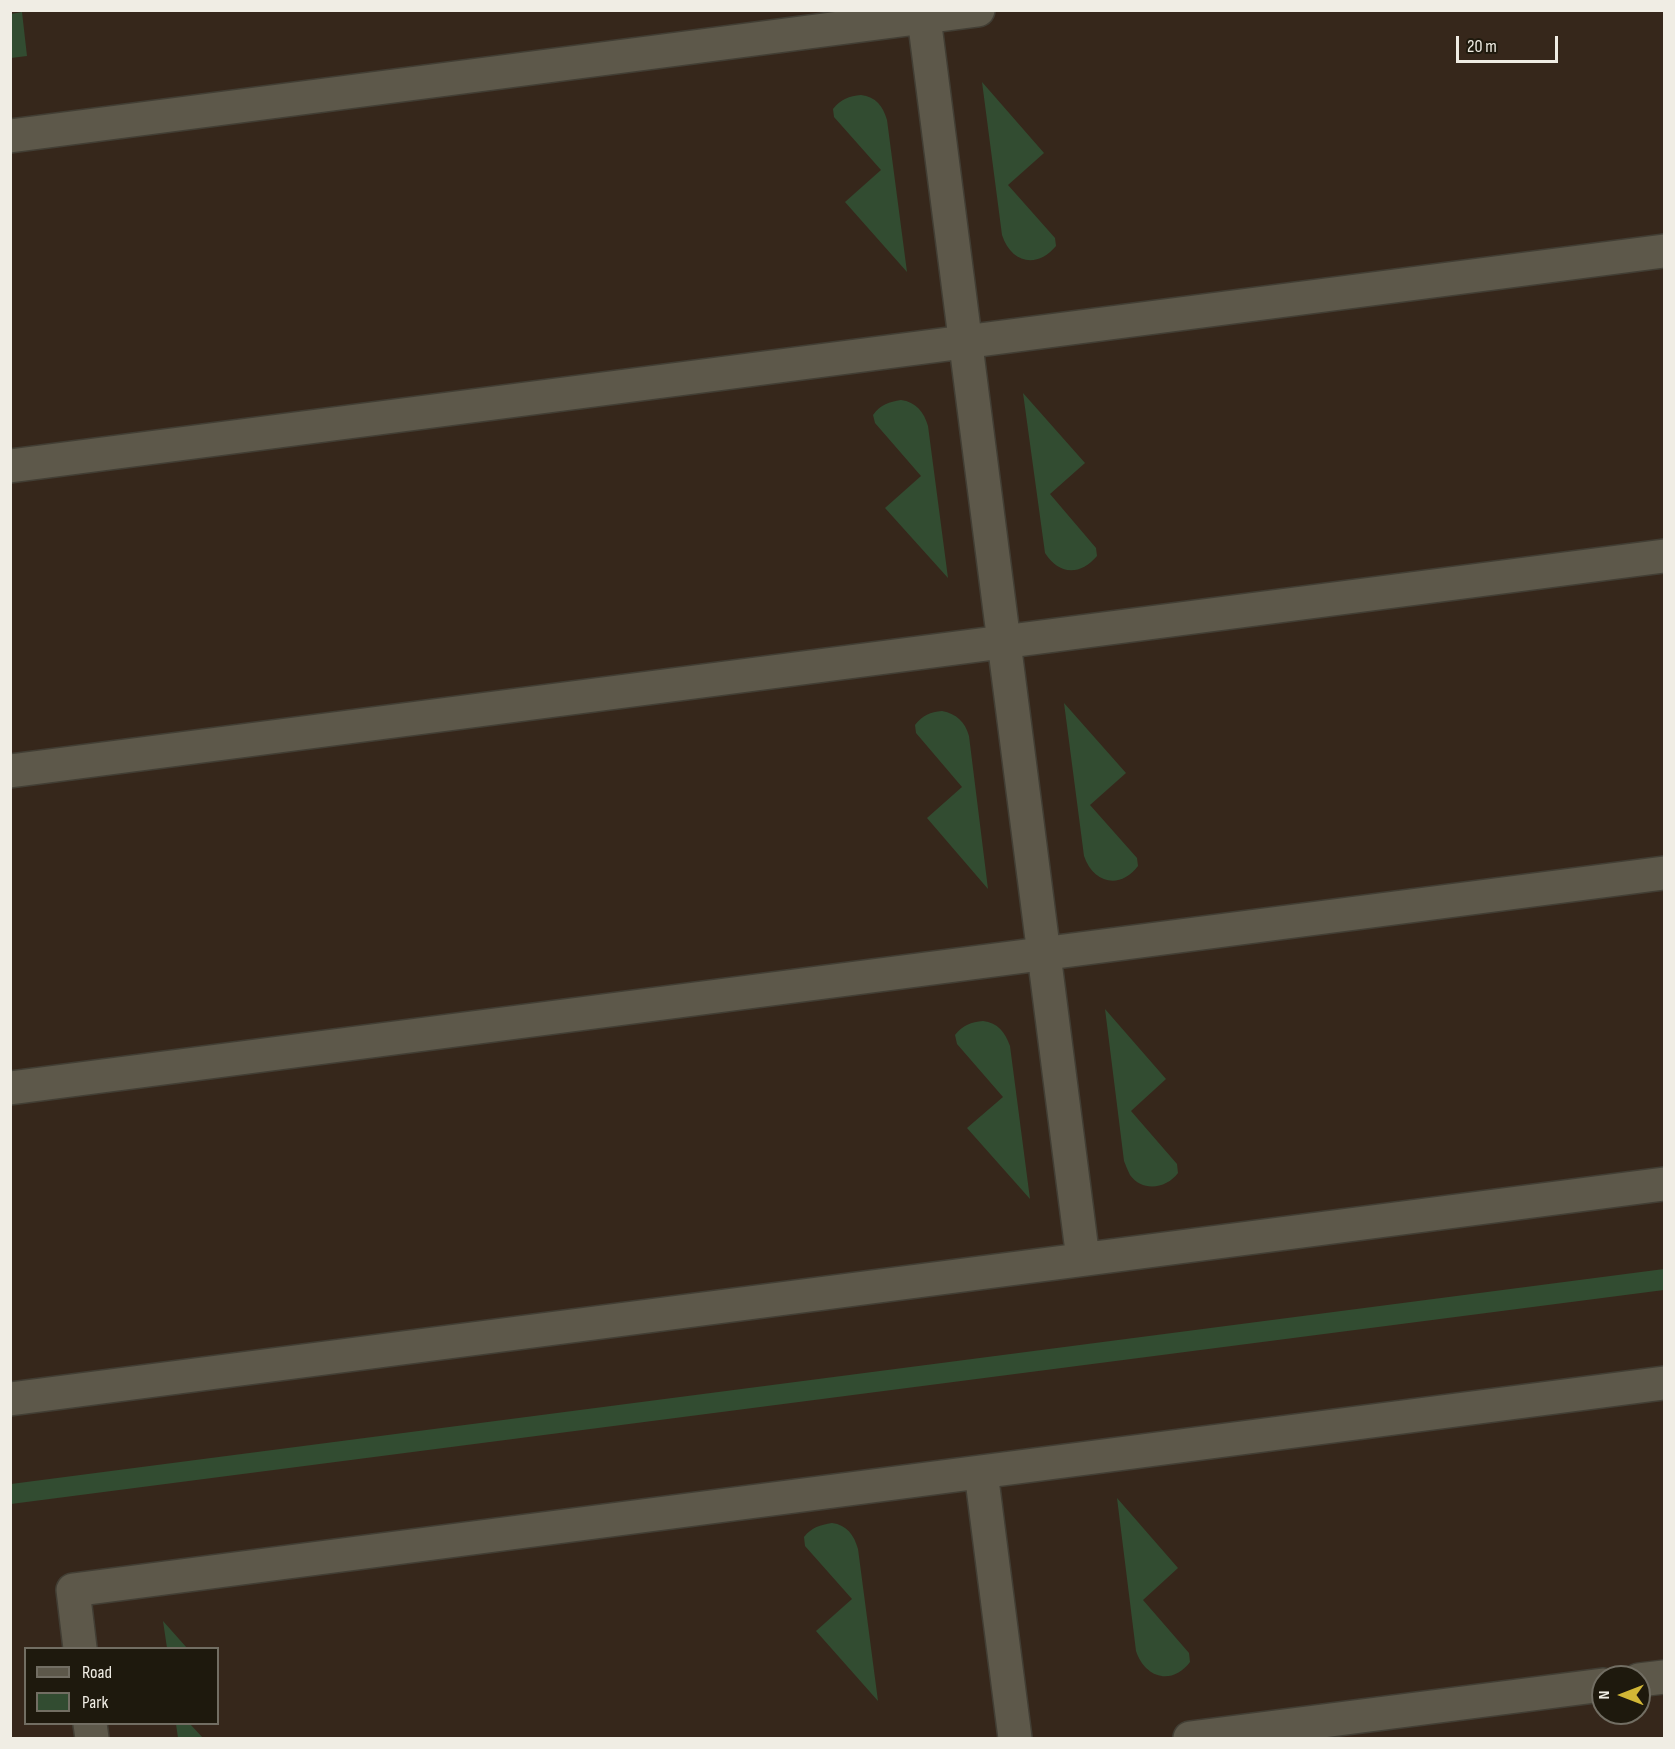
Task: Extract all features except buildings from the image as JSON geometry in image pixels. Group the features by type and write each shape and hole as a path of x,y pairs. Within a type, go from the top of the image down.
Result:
{"lane":[{"path":"10,136 923,14 978,10"},
{"path":"923,14 1083,1259"},
{"path":"10,466 1665,251"},
{"path":"10,771 1665,556"},
{"path":"10,1088 1665,873"},
{"path":"10,1399 1665,1184"},
{"path":"80,1647 73,1590 1665,1383"},
{"path":"981,1472 1015,1738"},
{"path":"1190,1738 1591,1687"}],"shaded area":[{"path":"11,11 1664,11 1664,1738 11,1738"}],"green space":[{"path":"22,12 27,56 11,58 11,14"},
{"path":"982,82 1044,153 1008,185 1055,238 1056,246 1041,258 1025,260 1018,257 1006,244 1002,235"},
{"path":"861,95 878,103 887,120 907,272 845,202 881,170 834,117 833,109 842,100"},
{"path":"1023,393 1085,463 1050,494 1096,548 1097,556 1077,570 1057,566 1045,553"},
{"path":"901,400 919,409 928,426 948,578 885,508 921,476 875,423 873,415 879,408"},
{"path":"1064,703 1126,773 1090,805 1137,858 1138,866 1131,874 1115,881 1100,877 1088,865 1084,856"},
{"path":"942,711 960,719 969,736 988,889 927,818 962,787 916,733 915,725 924,716"},
{"path":"1105,1009 1166,1079 1131,1111 1177,1164 1178,1173 1161,1185 1148,1186 1135,1181 1124,1161"},
{"path":"983,1021 1000,1029 1010,1046 1030,1199 967,1128 1003,1097 957,1044 955,1035 964,1026"},
{"path":"1664,1269 1664,1290 11,1504 11,1484"},
{"path":"1117,1498 1178,1568 1143,1600 1189,1653 1190,1662 1183,1670 1175,1674 1160,1676 1152,1673 1140,1660 1136,1651"},
{"path":"832,1523 842,1526 849,1532 858,1549 878,1701 816,1631 852,1599 805,1546 804,1537 810,1531"},
{"path":"163,1621 186,1647 167,1647"},
{"path":"176,1725 191,1725 203,1738 178,1738"}]}
